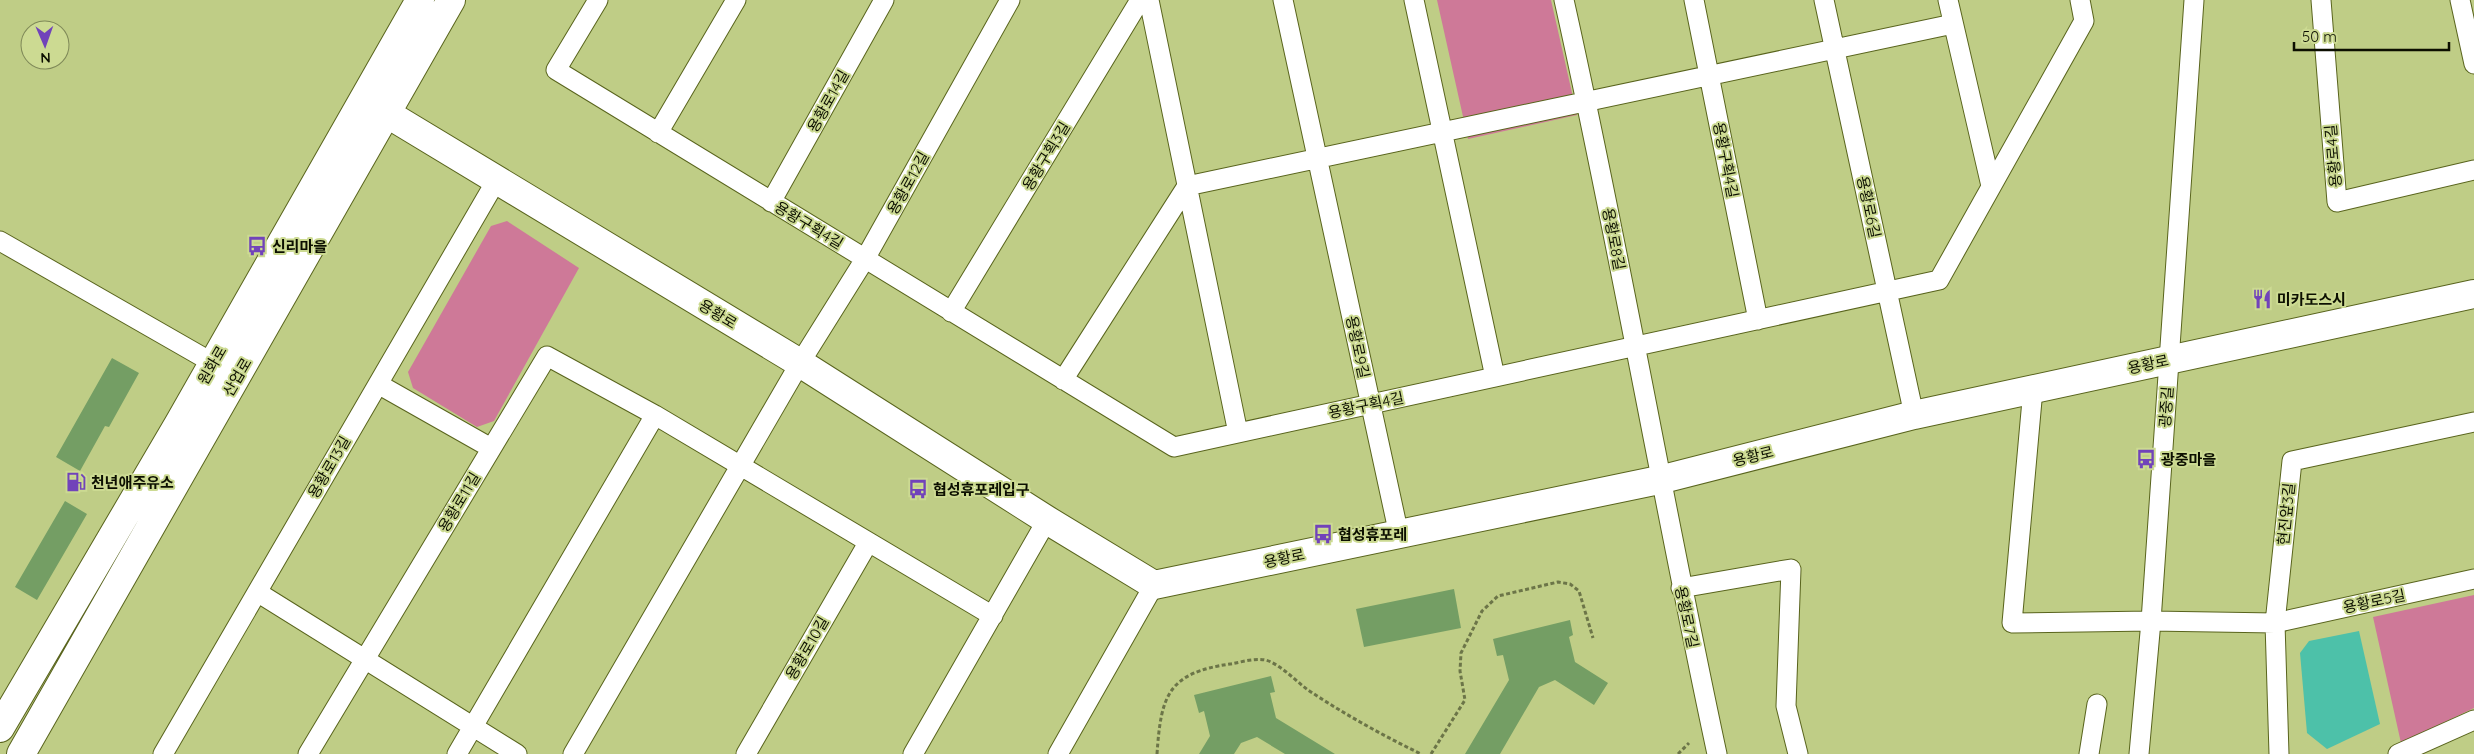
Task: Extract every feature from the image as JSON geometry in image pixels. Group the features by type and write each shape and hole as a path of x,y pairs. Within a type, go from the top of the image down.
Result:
{"street":[{"name":"원화로","path":"0,728 213,363 420,0"},
{"name":"산업로","path":"21,754 450,0"},
{"name":"용황구획4길","path":"598,0 556,70 1174,447 1938,280 2084,20 2080,0"},
{"path":"658,133 736,0"},
{"name":"용황로14길","path":"771,202 884,0"},
{"name":"용황로12길","path":"800,363 865,259 1010,0"},
{"name":"용황구획3길","path":"951,312 1140,0"},
{"path":"1149,0 1238,433"},
{"name":"용황로9길","path":"1283,0 1399,535"},
{"path":"1414,0 1495,377"},
{"name":"용황로8길","path":"1564,0 1636,346 1659,480"},
{"name":"용황구획4길","path":"1694,0 1758,320"},
{"name":"용황로6길","path":"1824,0 1914,415"},
{"path":"1948,0 1991,186"},
{"name":"광중길","path":"2139,754 2151,621 2194,0"},
{"name":"용황로4길","path":"2321,0 2337,202 2474,170"},
{"path":"2460,0 2474,64"},
{"path":"1063,380 1187,186 1953,24"},
{"name":"용황로","path":"386,113 800,363 1047,520 1154,585 1659,480 1914,415 2474,294"},
{"name":"용황로13길","path":"163,754 496,181"},
{"path":"0,241 213,363"},
{"name":"용황로11길","path":"308,754 547,356 654,415 740,467"},
{"path":"572,754 800,363"},
{"path":"378,384 491,448"},
{"name":"용황로5길","path":"2033,389 2012,623 2151,621 2274,623 2474,579"},
{"path":"457,754 654,415"},
{"name":"현진앞3길","path":"2279,754 2274,623 2292,461 2474,422"},
{"path":"740,467 993,616"},
{"name":"용황로7길","path":"1659,480 1717,754"},
{"path":"913,754 1047,520"},
{"name":"용황로10길","path":"746,754 868,543"},
{"path":"1681,588 1791,569 1786,706 1798,754"},
{"path":"1058,754 1154,585"},
{"path":"257,592 474,725 517,754"},
{"path":"2089,754 2097,704"},
{"path":"2398,754 2474,720"}],"path":[{"path":"1431,754 1465,700 1460,671 1461,653 1482,611 1498,596 1558,582 1570,584 1579,591 1593,638"},
{"path":"1157,754 1159,724 1163,706 1171,690 1185,676 1206,667 1261,659 1271,662 1307,689 1352,718 1421,754"},
{"path":"1678,754 1689,742"}],"shaded area":[{"path":"1437,0 1551,0 1577,115 1468,139"},
{"path":"507,221 579,268 494,421 477,427 413,388 408,372 491,226"},
{"path":"2474,595 2474,708 2401,743 2373,617"}],"water":[{"path":"2359,631 2380,724 2327,749 2307,733 2300,653 2309,641"}],"building":[{"path":"112,358 139,373 109,427 105,426 80,471 56,457"},
{"path":"65,501 87,514 37,600 15,587"},
{"path":"1454,589 1461,628 1364,647 1356,609"},
{"path":"1570,620 1573,635 1569,637 1575,662 1608,683 1594,705 1555,680 1539,687 1500,754 1465,754 1509,680 1503,655 1497,656 1493,639"},
{"path":"1271,676 1275,692 1270,693 1276,718 1335,754 1285,754 1257,737 1241,743 1234,754 1199,754 1210,736 1204,711 1199,713 1194,695"}],"place":[{"name":"신리마을","path":"257,246"},
{"name":"미카도스시","path":"2262,299"},
{"name":"광중마을","path":"2146,459"},
{"name":"천년애주유소","path":"76,482"},
{"name":"협성휴포레입구","path":"918,489"},
{"name":"협성휴포레","path":"1323,534"}]}
